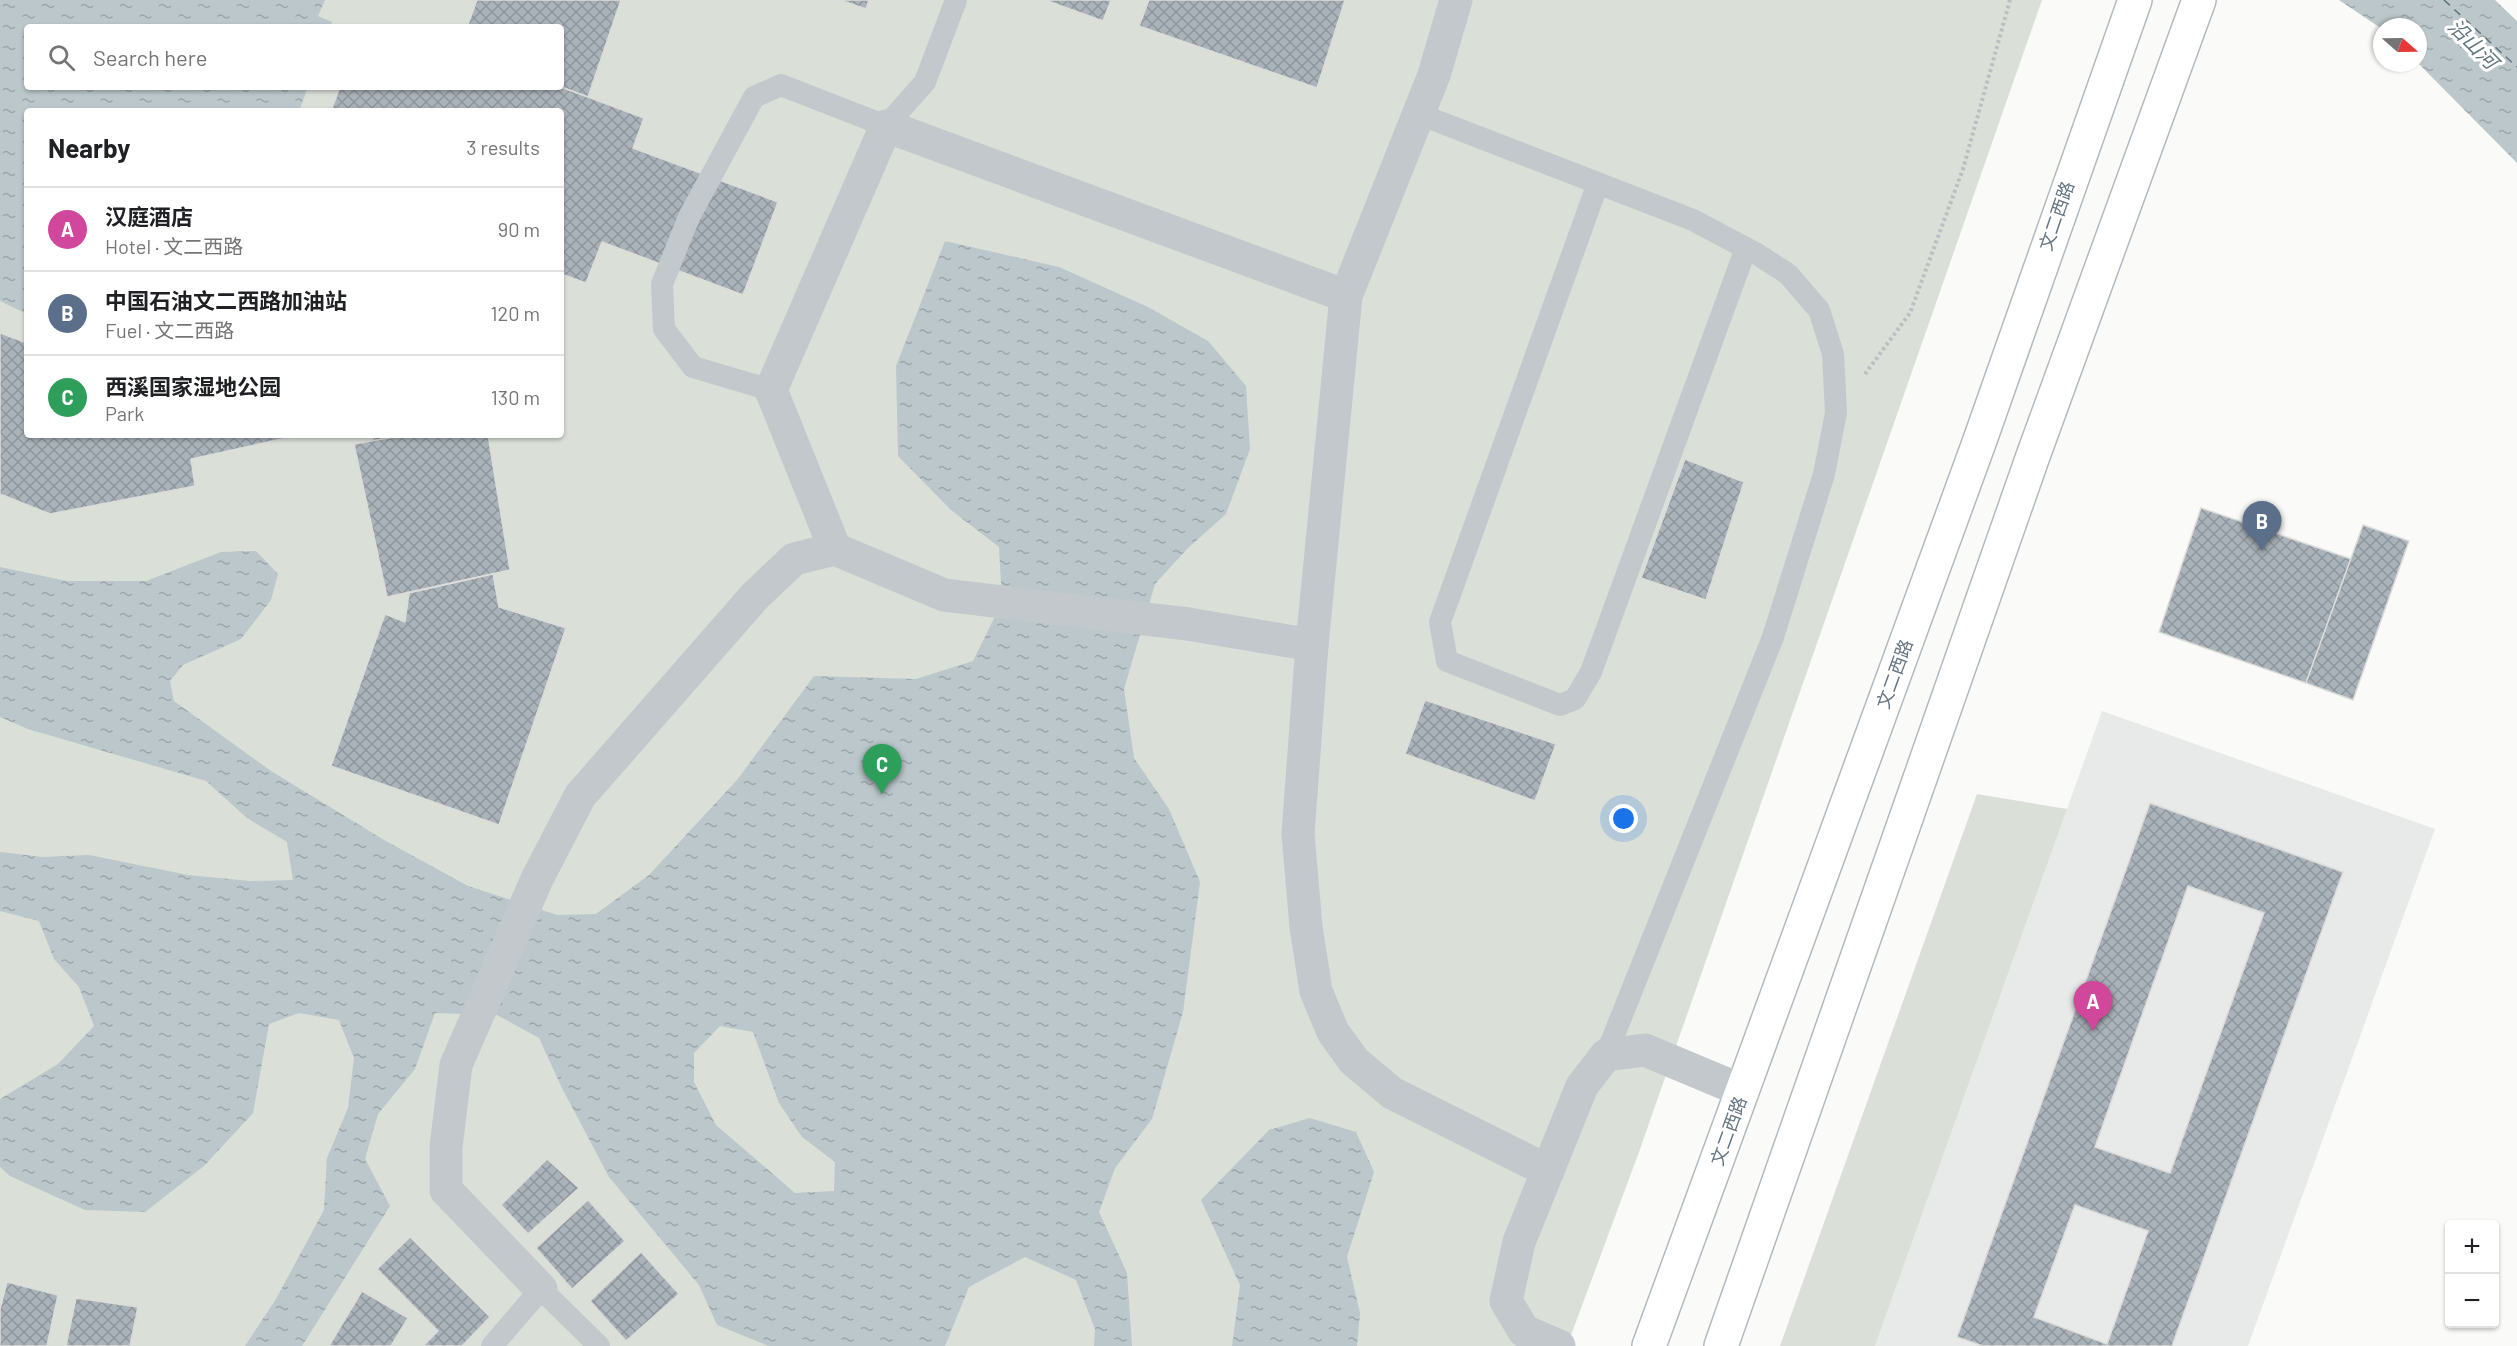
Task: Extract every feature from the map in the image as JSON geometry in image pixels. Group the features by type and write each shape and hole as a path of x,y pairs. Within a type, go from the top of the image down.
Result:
{"main road":[{"name":"文二西路","path":"1649,1346 1980,440 2134,0"},
{"path":"1721,1346 2099,272 2199,0"}],"street":[{"path":"1456,0 1434,75 1346,296 1312,645 1298,834 1306,927 1317,992 1333,1032 1354,1061 1392,1093 1548,1171"},
{"path":"835,549 771,390 886,126 1346,296"},
{"path":"541,1289 446,1190 446,1147 456,1065 537,879 580,796 754,597 794,559 835,549 944,595 1188,624 1312,645"},
{"path":"1559,1346 1524,1331 1506,1301 1519,1242 1582,1086 1606,1055 1645,1050 1743,1091"}],"lane":[{"path":"771,390 693,367 663,329 662,284 689,217 754,97 781,85 886,126 925,82 956,0"},
{"path":"1419,114 1693,220 1746,248 1788,274 1819,310 1833,354 1836,412 1824,474 1773,637 1606,1055"},
{"path":"1598,183 1440,622 1447,662 1560,705 1575,699 1591,672 1746,248"},
{"path":"492,1346 541,1289 599,1346"}],"path":[{"path":"1836,412 1910,313 1963,170 2010,0"}],"shaded area":[{"path":"0,0 2042,0 1639,1152 1567,1346 0,1346"},
{"path":"2102,711 2435,829 2248,1346 1875,1346"},
{"path":"1977,794 2067,809 1875,1346 1780,1346"}],"water":[{"path":"0,0 325,0 318,16 332,22 331,24 24,24 24,90 307,90 300,108 24,108 24,313 0,301"},
{"name":"沿山河","path":"2339,0 2495,0 2517,21 2517,163 2427,72 2427,18 2373,18 2373,23"},
{"path":"945,241 1059,267 1148,307 1208,341 1246,386 1250,449 1226,514 1187,549 1155,584 1124,689 1134,758 1169,809 1200,882 1183,1012 1152,1119 1115,1168 1099,1212 1127,1273 1132,1346 1094,1346 1095,1329 1076,1280 1025,1257 969,1287 945,1346 769,1346 717,1325 699,1285 609,1177 562,1088 539,1038 497,1015 435,1013 415,1069 378,1114 365,1159 390,1206 302,1346 245,1346 276,1299 324,1210 327,1158 348,1108 354,1058 339,1020 299,1013 269,1024 253,1113 204,1166 145,1212 85,1210 10,1176 0,1167 0,1099 58,1064 94,1026 79,987 54,959 39,921 0,911 0,852 43,857 89,855 188,875 250,881 293,880 287,842 247,818 206,781 28,729 0,717 0,567 67,581 146,581 221,552 256,551 278,574 271,600 241,639 183,665 170,681 174,701 271,771 384,840 468,886 557,915 596,914 649,875 737,780 814,676 916,679 973,661 1002,602 999,547 951,510 898,456 896,366","holes":["720,1026 753,1032 779,1103 802,1137 835,1162 834,1191 795,1193 716,1125 694,1082 694,1053"]},
{"path":"1310,1118 1356,1132 1374,1172 1347,1257 1360,1313 1357,1346 1232,1346 1240,1285 1201,1200 1269,1130"}],"building":[{"path":"477,0 621,0 588,97 564,88 564,24 468,24"},
{"path":"840,0 869,0 866,9"},
{"path":"1045,0 1111,0 1103,21"},
{"path":"1149,0 1345,0 1317,88 1139,26"},
{"path":"564,88 644,118 633,148 778,202 743,295 602,242 586,283 564,275 564,108 332,108 339,90 564,90"},
{"path":"0,333 24,342 24,438 286,438 191,459 195,486 50,514 0,494"},
{"path":"372,438 389,438 373,441"},
{"path":"389,438 488,438 510,570 387,597 354,444"},
{"path":"1685,459 1744,482 1706,600 1641,578"},
{"path":"2201,508 2351,559 2306,683 2159,632"},
{"path":"2363,525 2409,541 2353,700 2306,683"},
{"path":"493,574 499,607 566,628 499,825 331,766 385,614 405,622 409,593"},
{"path":"1425,700 1556,744 1535,801 1405,754"},
{"path":"2150,803 2343,872 2172,1346 1983,1346 1957,1337","holes":["2188,886 2264,913 2170,1173 2095,1147","2075,1205 2148,1231 2107,1344 2034,1317"]},
{"path":"547,1159 579,1188 528,1234 501,1205"},
{"path":"588,1200 625,1241 572,1289 536,1248"},
{"path":"410,1237 490,1317 462,1346 423,1346 438,1331 377,1269"},
{"path":"641,1252 679,1294 626,1341 590,1301"},
{"path":"7,1282 58,1295 47,1346 0,1346 0,1309"},
{"path":"362,1291 408,1318 391,1346 329,1346"},
{"path":"76,1298 138,1307 130,1346 66,1346"}],"ferry route":[{"path":"2444,0 2517,67"}],"place":[{"name":"中国石油文二西路加油站","path":"2262,551"},
{"name":"西溪国家湿地公园","path":"882,794"},
{"name":"汉庭酒店","path":"2093,1031"}]}
